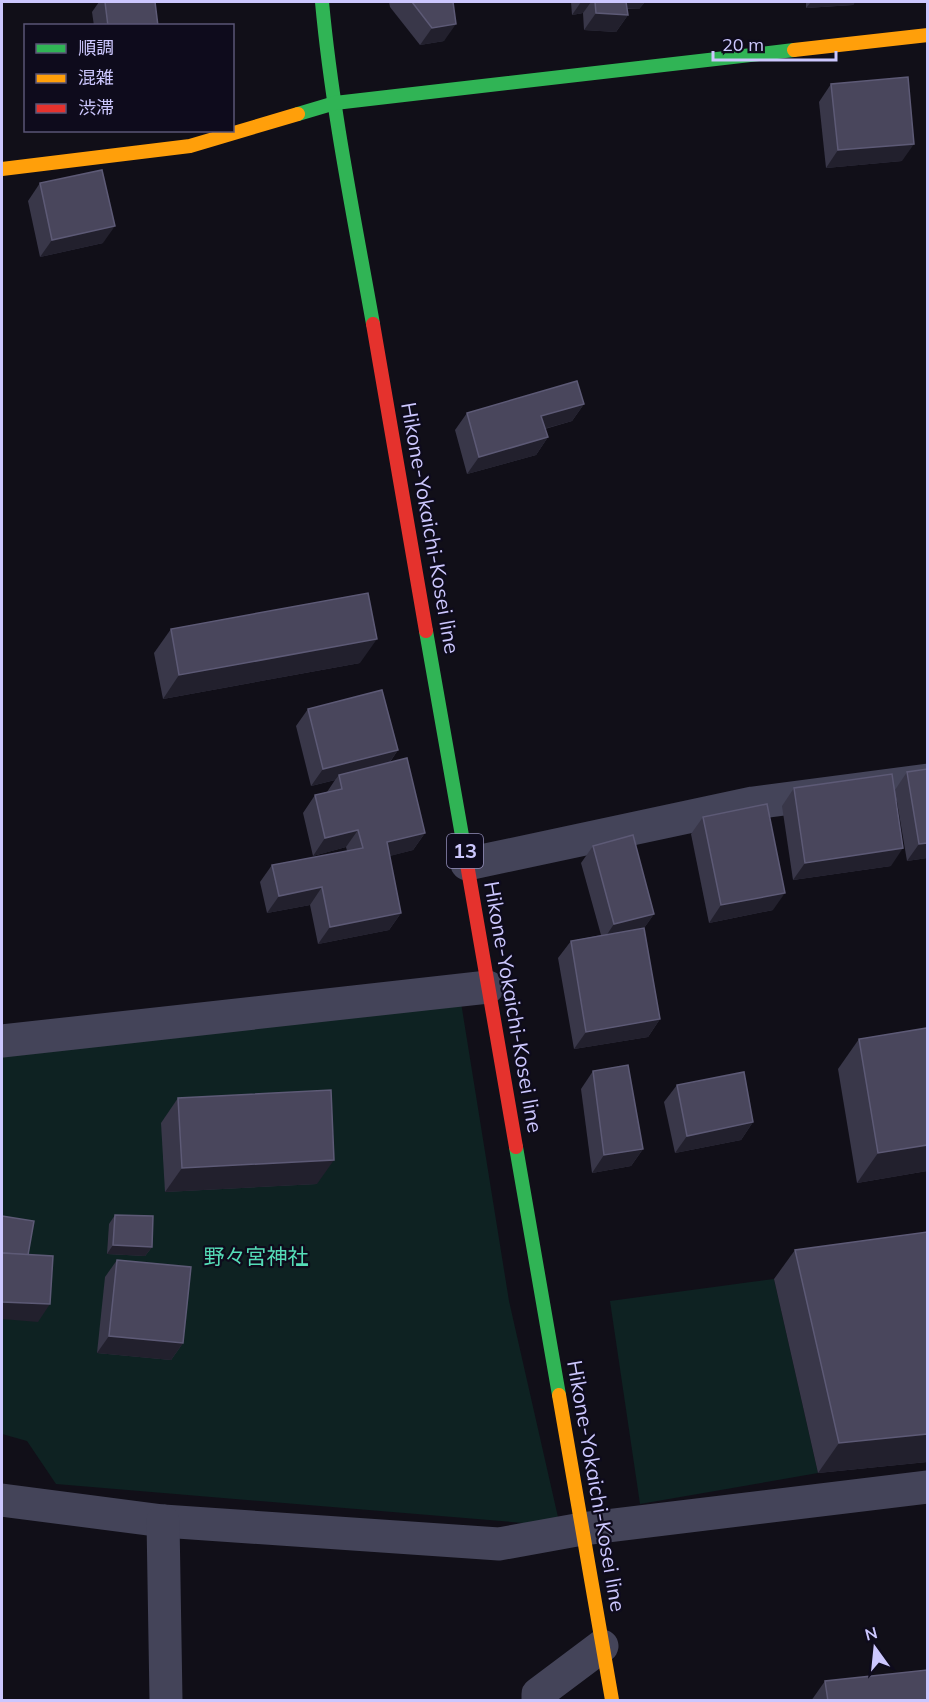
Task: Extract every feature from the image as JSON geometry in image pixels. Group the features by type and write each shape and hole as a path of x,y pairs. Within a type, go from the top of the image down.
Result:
{"main road":[{"name":"Hikone-Yokaichi-Kosei line","path":"322,2 335,103 612,1701"},
{"path":"2,169 190,146 335,103 927,35"}],"street":[{"path":"467,864 753,803 927,780"},
{"path":"2,1041 488,987"},
{"path":"2,1500 163,1521 500,1544 582,1529 927,1487"},
{"path":"163,1521 166,1701"},
{"path":"538,1701 538,1694 602,1646"}],"green space":[{"name":"野々宮神社","path":"459,990 509,1301 560,1526 56,1484 27,1441 2,1434 2,1041"},
{"path":"774,1279 818,1473 640,1504 610,1301"}],"building":[{"path":"105,2 155,2 158,24 108,24"},
{"path":"412,2 453,2 456,24 432,28"},
{"path":"595,2 626,2 628,15 596,13"},
{"path":"908,77 914,144 838,150 831,84"},
{"path":"102,170 115,226 52,240 40,183"},
{"path":"577,381 584,404 541,416 548,437 479,457 467,413"},
{"path":"368,593 377,639 179,675 171,629"},
{"path":"382,690 398,750 323,769 308,709"},
{"path":"407,758 425,833 387,842 401,913 330,927 322,887 279,896 272,865 363,848 358,830 325,838 315,795 342,789 339,775"},
{"path":"927,769 927,843 919,844 907,772"},
{"path":"892,774 903,848 805,863 794,788"},
{"path":"767,804 785,893 721,905 703,817"},
{"path":"633,835 654,914 614,924 593,846"},
{"path":"644,928 660,1019 586,1032 571,941"},
{"path":"927,1028 927,1145 878,1153 859,1039"},
{"path":"628,1065 643,1149 604,1155 593,1071"},
{"path":"744,1072 753,1122 687,1136 677,1085"},
{"path":"331,1090 334,1160 182,1168 178,1098"},
{"path":"115,1215 153,1216 152,1247 113,1245"},
{"path":"2,1216 34,1221 28,1255 2,1253"},
{"path":"927,1232 927,1434 839,1443 795,1250"},
{"path":"2,1253 53,1256 50,1304 2,1302"},
{"name":"野々宮神社","path":"117,1260 191,1267 183,1343 109,1336"},
{"path":"927,1670 927,1701 828,1701 825,1681"}],"traffic: fast":[{"path":"322,2 338,123 373,324"},
{"path":"298,114 335,103 794,50"},
{"path":"426,631 467,864"},
{"path":"516,1147 559,1395"}],"traffic: slow":[{"path":"794,50 928,35"},
{"path":"2,169 190,146 298,114"},
{"path":"559,1395 612,1700"}],"traffic: jam":[{"path":"373,324 426,631"},
{"path":"467,864 516,1147"}]}
